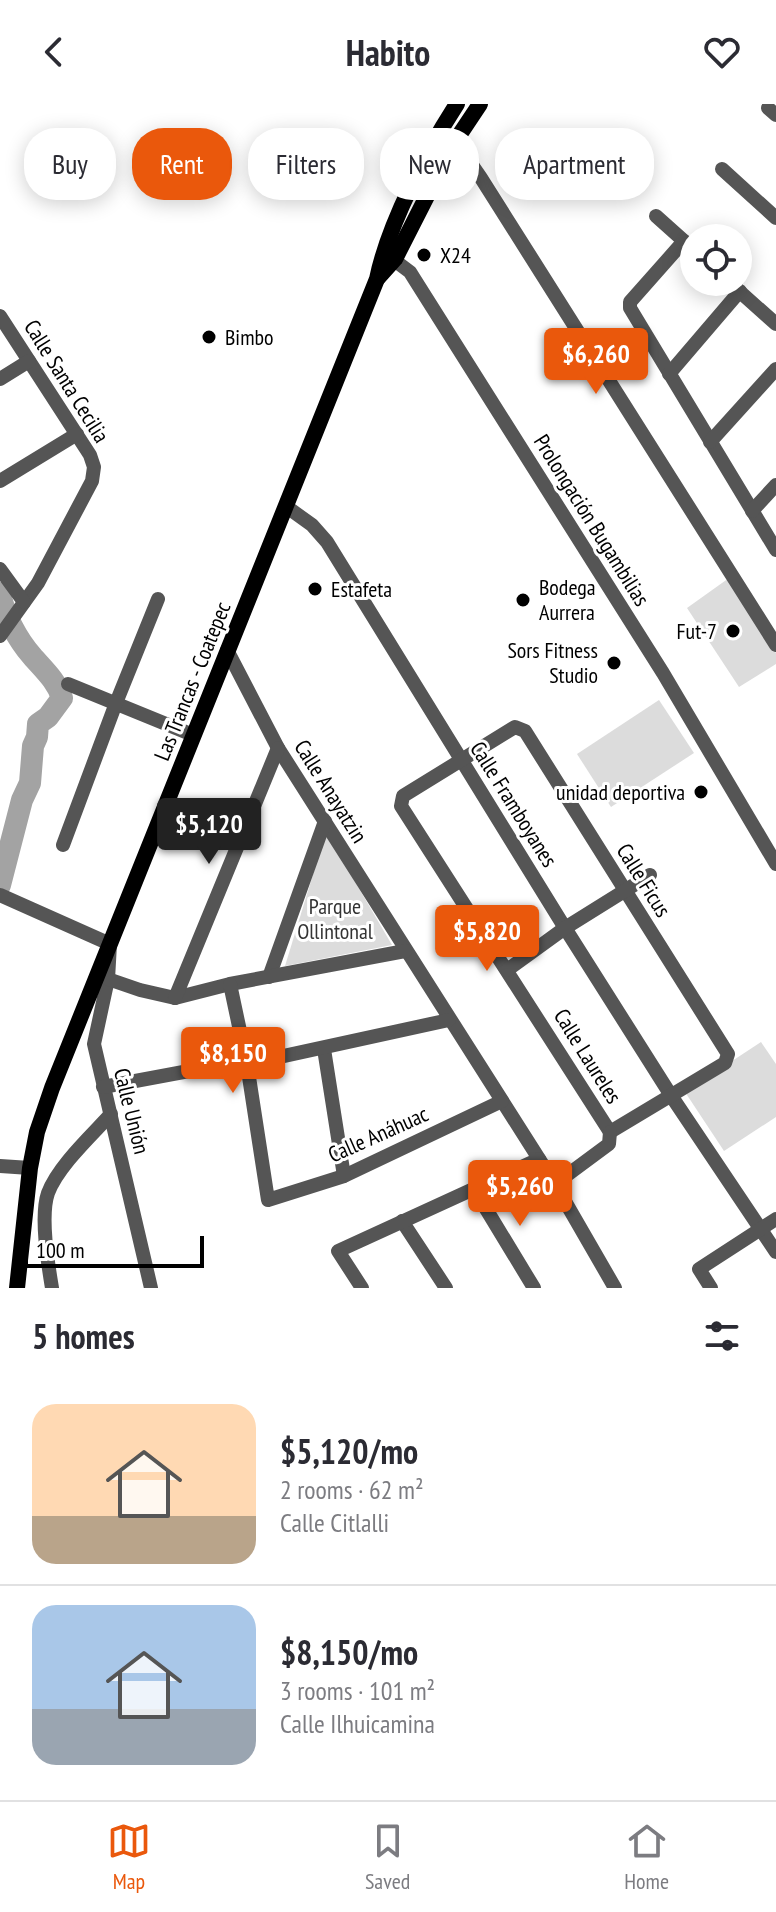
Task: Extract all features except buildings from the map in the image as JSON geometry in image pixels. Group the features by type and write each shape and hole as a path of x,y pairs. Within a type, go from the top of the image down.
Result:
{"main road":[{"name":"Las Trancas - Coatepec","path":"441,128 457,104"},
{"name":"Las Trancas - Coatepec","path":"464,128 480,104"},
{"name":"Las Trancas - Coatepec","path":"389,255 411,200"},
{"name":"Las Trancas - Coatepec","path":"17,1288 30,1168 37,1132 52,1088 377,279 421,200"}],"street":[{"path":"722,169 776,218"},
{"path":"479,175 776,645"},
{"path":"656,216 680,238"},
{"name":"Prolongación Bugambilias","path":"389,255 415,280 663,673 776,864"},
{"path":"680,255 630,302 630,308 776,550"},
{"path":"669,374 728,296"},
{"path":"745,296 776,324"},
{"name":"Calle Santa Cecilia","path":"0,316 77,434 94,467 92,481 38,583 7,625"},
{"path":"0,379 29,361"},
{"path":"710,442 776,369"},
{"path":"0,481 77,434"},
{"path":"752,511 776,485"},
{"name":"Calle Framboyanes","path":"287,507 312,525 327,542 565,928 672,1097 776,1252"},
{"path":"0,569 24,602"},
{"path":"63,845 158,599"},
{"name":"Calle Anayatzin","path":"227,650 278,748 555,1184 615,1288"},
{"path":"68,684 193,735"},
{"name":"Calle Ficus","path":"460,761 515,727 525,731 728,1054 728,1059 672,1097"},
{"path":"175,998 278,748"},
{"name":"Calle Laureles","path":"460,761 403,796 401,806 610,1138"},
{"path":"269,977 325,821"},
{"path":"507,970 565,928 650,875"},
{"path":"0,895 110,944"},
{"name":"Calle Unión","path":"110,944 108,979 94,1044 151,1288"},
{"path":"108,979 175,998 230,984 405,951"},
{"path":"230,984 247,1064 449,1020"},
{"path":"324,1049 344,1176"},
{"name":"Calle Anáhuac","path":"247,1064 268,1200 344,1176 502,1101"},
{"path":"103,1087 205,1068"},
{"path":"555,1184 610,1138 672,1097"},
{"path":"52,1288 46,1254 48,1194 66,1166 111,1114"},
{"path":"362,1288 338,1251 539,1159"},
{"path":"0,1166 30,1168"},
{"path":"474,1189 534,1288"},
{"path":"711,1288 699,1269 776,1219"},
{"path":"402,1221 446,1288"},
{"path":"22,1253 46,1254"}],"green space":[{"name":"Fut-7","path":"729,578 776,653 776,664 739,687 687,608"},
{"path":"659,700 694,753 611,807 577,754"},
{"name":"Parque Ollintonal","path":"326,832 392,945 285,966"},
{"path":"761,1042 776,1064 776,1117 724,1151 685,1092"}],"waterway":[{"path":"0,593 16,634 53,681 62,698 48,717 38,724 30,783 22,800 0,885"}],"place":[{"name":"X24","path":"424,255"},
{"name":"Bimbo","path":"209,337"},
{"name":"Estafeta","path":"315,589"},
{"name":"Bodega Aurrera","path":"523,600"},
{"name":"Fut-7","path":"733,631"},
{"name":"Sors Fitness Studio","path":"614,663"},
{"name":"unidad deportiva","path":"701,792"}]}
